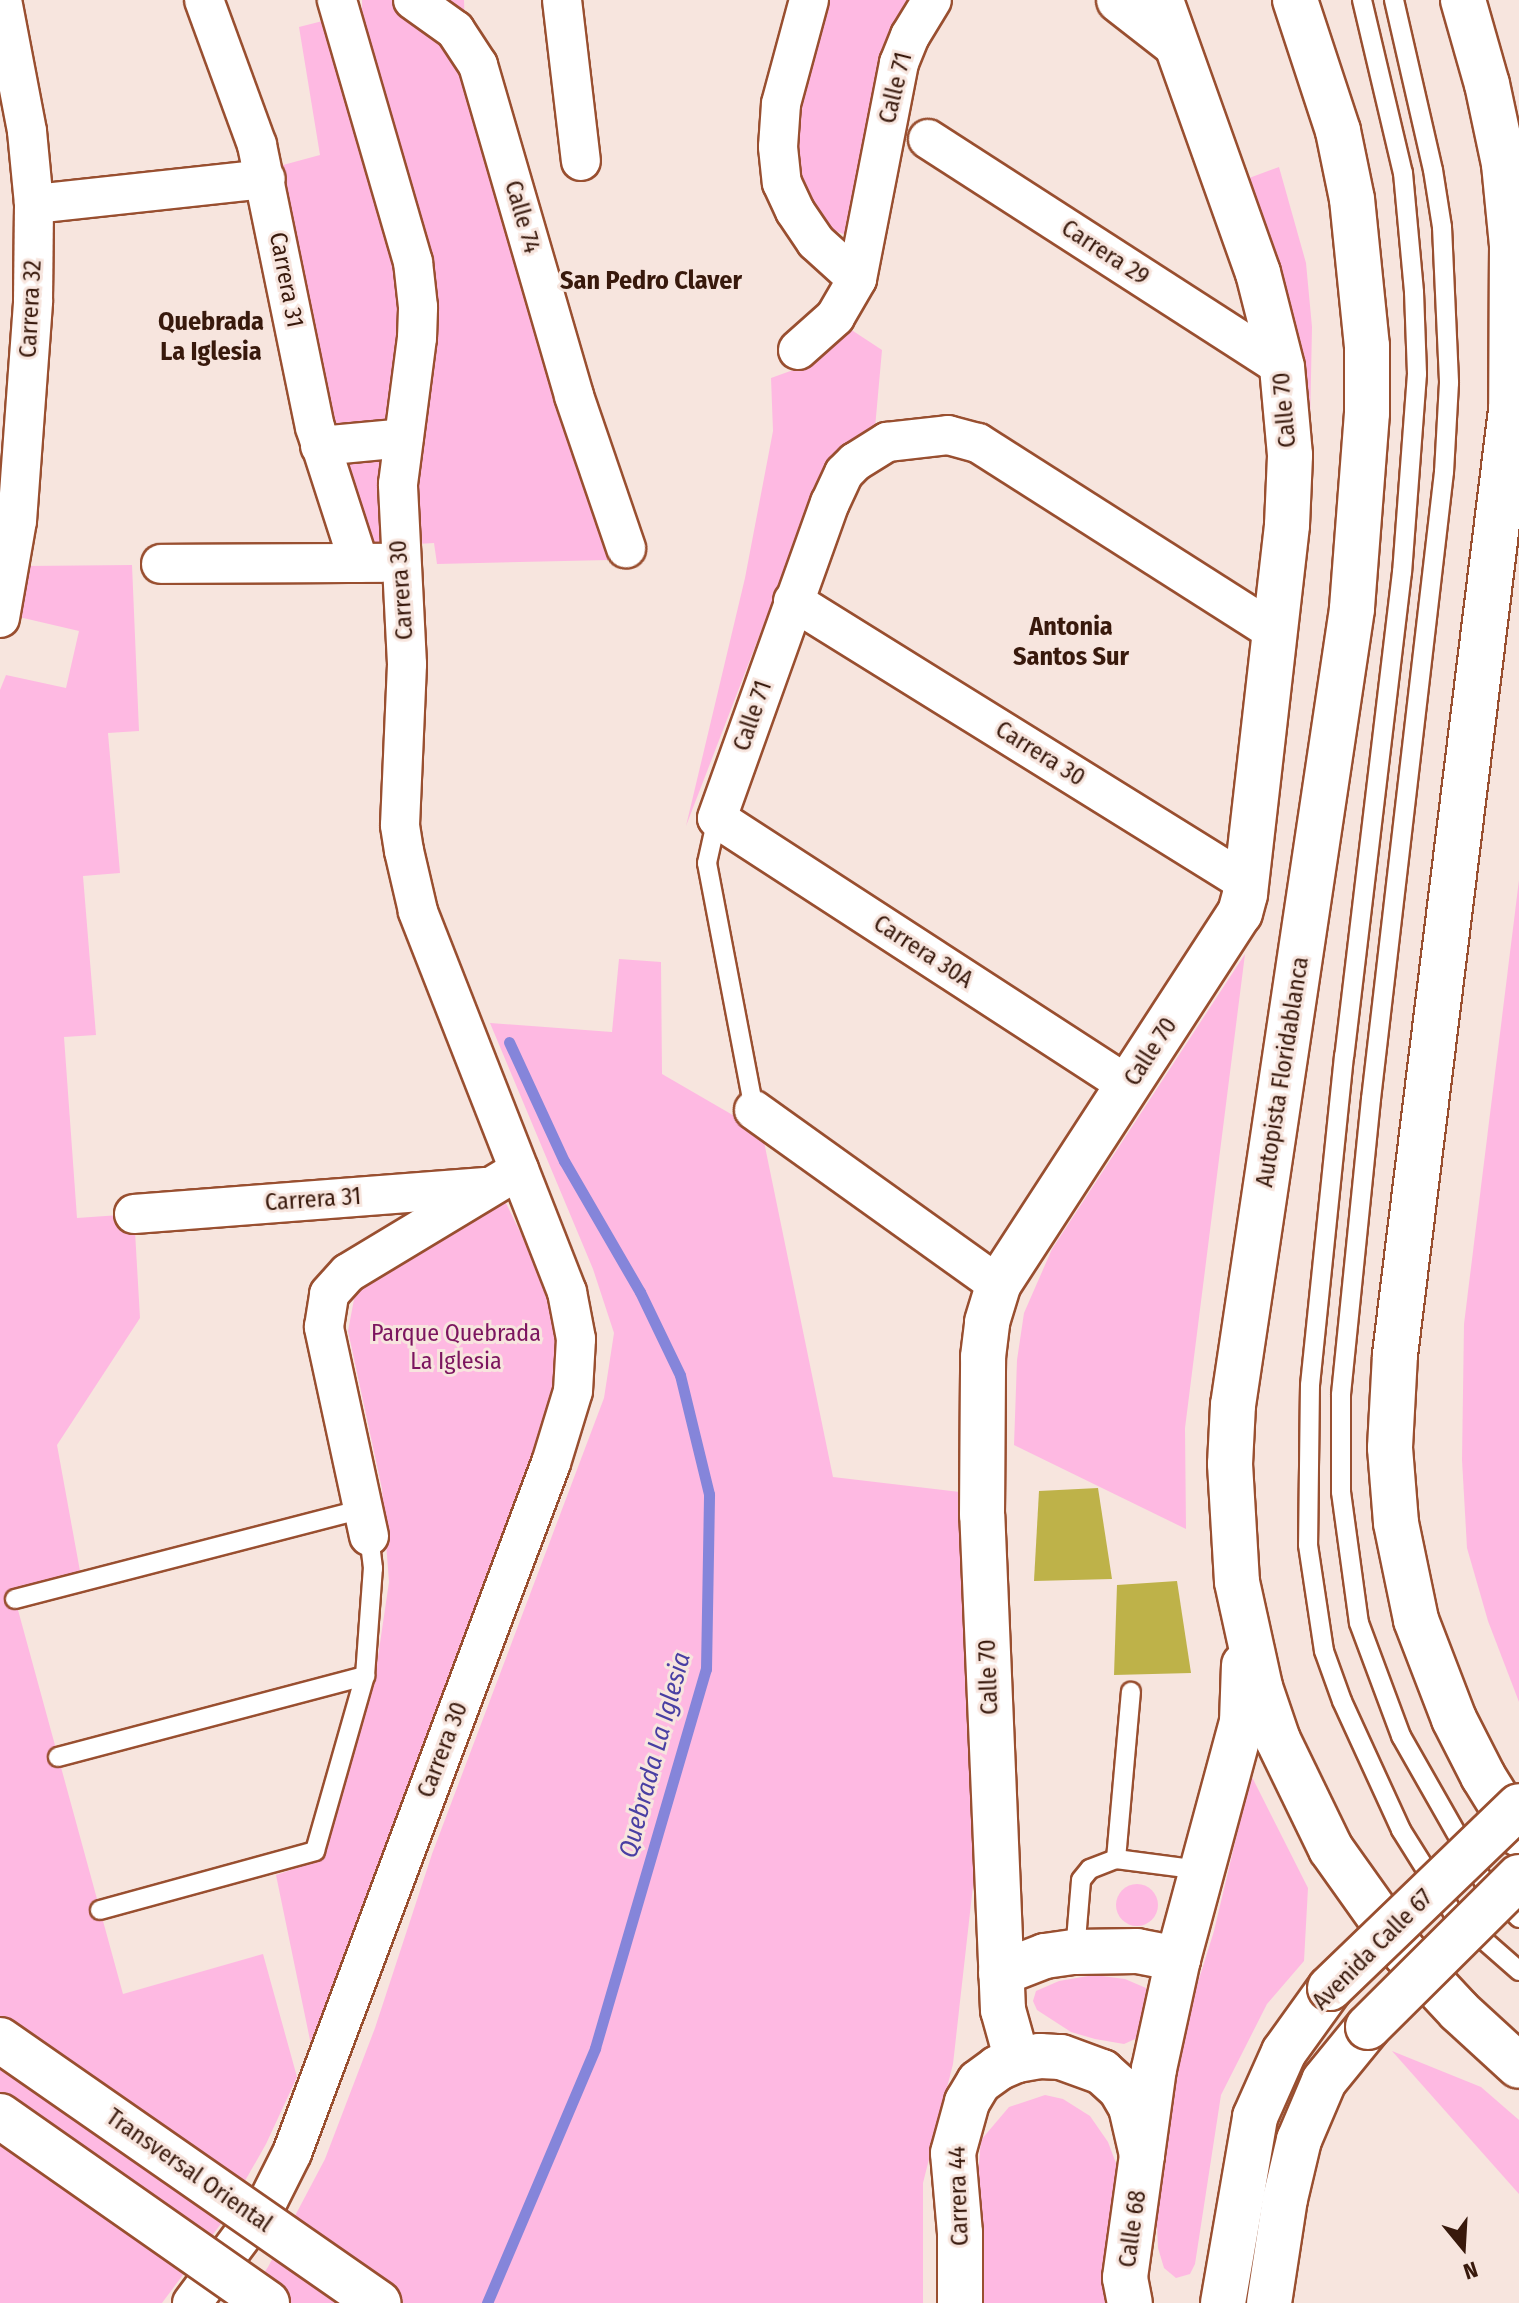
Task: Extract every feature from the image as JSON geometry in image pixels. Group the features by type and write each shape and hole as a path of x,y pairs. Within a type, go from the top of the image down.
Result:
{"main road":[{"path":"1119,0 1173,42"},
{"name":"Calle 70","path":"1017,2060 1003,2010 1001,1973 981,1480 983,1357 987,1322 998,1285 1240,913 1247,883 1289,486 1282,367 1258,273 1173,42 1161,0"},
{"name":"Autopista Floridablanca","path":"1295,0 1338,131 1352,199 1367,346 1367,413 1352,609 1233,1405 1231,1529 1246,1631 1278,1740 1331,1849 1405,1953 1459,2011 1519,2066"},
{"path":"1463,0 1487,84 1504,164 1512,246 1511,410 1395,1355 1390,1448 1396,1523 1416,1620 1454,1719 1483,1776 1519,1834"},
{"name":"Calle 68","path":"1136,2295 1142,2155 1154,2069 1178,1959 1242,1722 1246,1631"},
{"name":"Avenida Calle 67","path":"1216,2297 1260,2102 1284,2052 1330,1988 1519,1806"},
{"path":"1269,2303 1285,2199 1299,2140 1324,2081 1368,2027 1519,1877"},
{"path":"1001,1973 1045,1956 1075,1952 1137,1951 1178,1959"},
{"name":"Transversal Oriental","path":"0,2040 379,2303"},
{"name":"Carrera 44","path":"960,2303 960,2233 953,2153 967,2102 979,2082 1017,2060 1061,2057 1102,2072 1120,2088 1131,2107 1142,2155"},
{"path":"0,2116 267,2303"}],"street":[{"name":"Carrera 32","path":"0,618 17,521 33,301 34,204 27,131 2,0"},
{"name":"Carrera 31","path":"204,0 266,179 320,446 359,563"},
{"name":"Carrera 30","path":"192,2303 268,2201 292,2153 551,1463 573,1391 576,1339 567,1292 506,1179 418,911 404,851 400,825 407,664 398,484 417,338 413,262 337,0"},
{"name":"Calle 74","path":"413,0 455,30 478,65 574,396 626,548"},
{"path":"562,0 581,161"},
{"path":"809,0 781,104 778,147 782,183 795,211 816,242 857,279"},
{"name":"Calle 71","path":"798,350 835,317 857,279 899,63 910,36 932,0"},
{"name":"Carrera 29","path":"928,139 1282,367"},
{"path":"34,204 266,179"},
{"name":"Calle 71","path":"717,818 830,503 844,473 855,462 887,442 948,435 978,443 1275,632"},
{"path":"320,446 404,438"},
{"path":"161,564 400,563"},
{"name":"Carrera 30","path":"793,601 1247,883"},
{"name":"Carrera 30A","path":"717,818 1129,1086"},
{"path":"754,1110 998,1285"},
{"path":"366,1523 324,1327 329,1294 348,1273 506,1179"},
{"name":"Carrera 31","path":"134,1214 506,1179"}],"lane":[{"path":"1362,0 1403,173 1414,292 1417,374 1402,572 1344,1056 1310,1385 1308,1545 1324,1651 1342,1701 1401,1830 1453,1913 1519,1971"},
{"path":"1394,0 1433,170 1442,227 1449,383 1444,472 1371,1099 1341,1395 1341,1492 1359,1623 1401,1736 1485,1884 1519,1918"},
{"name":"Calle 71","path":"717,818 707,863 754,1110"},
{"path":"15,1599 366,1523 373,1568 365,1676 315,1851 100,1910"},
{"path":"58,1757 365,1676"},
{"path":"1116,1859 1131,1692"},
{"path":"1075,1952 1081,1880 1090,1869 1116,1859 1201,1870"}],"green space":[{"path":"362,0 464,0 466,66 609,560 437,564 434,543 366,547 326,409 272,168 320,155 299,27 362,11"},
{"path":"830,0 917,0 856,239 833,230 804,194 797,127 811,59"},
{"path":"1279,167 1306,263 1312,327 1310,426 1295,347 1241,181"},
{"path":"847,327 882,350 875,428 832,467 800,530 686,826 745,578 773,431 771,378 807,365"},
{"path":"132,565 139,731 108,733 120,873 83,876 96,1035 64,1037 77,1218 134,1214 140,1318 57,1445 82,1582 15,1599 123,1994 263,1954 297,2077 266,2144 220,2225 162,2303 0,2303 0,690 6,675 66,688 79,631 19,617 26,566"},
{"path":"1519,880 1519,1702 1488,1621 1467,1548 1462,1460 1464,1324"},
{"path":"1245,954 1185,1428 1186,1529 1014,1445 1017,1360 1024,1313 1052,1249"},
{"path":"619,959 661,962 662,1074 762,1132 833,1477 960,1492 974,1877 953,2064 923,2183 923,2303 243,2303 268,2267 325,2159 375,2028 432,1854 604,1398 614,1333 593,1269 490,1023 612,1032"},
{"name":"Parque Quebrada La Iglesia","path":"504,1199 547,1287 561,1338 550,1409 311,2045 276,1875 323,1859 375,1677 389,1582 382,1489 348,1331 355,1294 372,1278"},
{"path":"1251,1775 1308,1888 1304,1961 1267,2004 1221,2095 1195,2264 1190,2274 1176,2278 1164,2268 1158,2248 1156,2202 1168,2111 1189,2011 1214,1931"},
{"path":"1137,1884 1152,1890 1158,1905 1152,1920 1137,1926 1122,1920 1116,1905 1122,1890"},
{"path":"1094,1975 1125,1979 1146,1988 1152,2005 1144,2035 1124,2044 1095,2039 1071,2032 1037,2010 1033,2001 1036,1991 1059,1981"},
{"path":"1392,2051 1481,2087 1519,2120 1519,2194"},
{"path":"1045,2095 1063,2099 1090,2116 1108,2142 1117,2166 1118,2206 1110,2303 983,2303 977,2186 981,2140 1009,2107"}],"building":[{"path":"1098,1488 1112,1579 1034,1581 1039,1491"},
{"path":"1177,1581 1191,1673 1114,1675 1117,1585"}],"waterway":[{"name":"Quebrada La Iglesia","path":"487,2303 595,2048 706,1669 709,1494 680,1375 640,1292 564,1161 509,1042"}],"district":[{"name":"San Pedro Claver","path":"651,281"},
{"name":"Quebrada La Iglesia","path":"211,337"},
{"name":"Antonia Santos Sur","path":"1071,642"}]}
